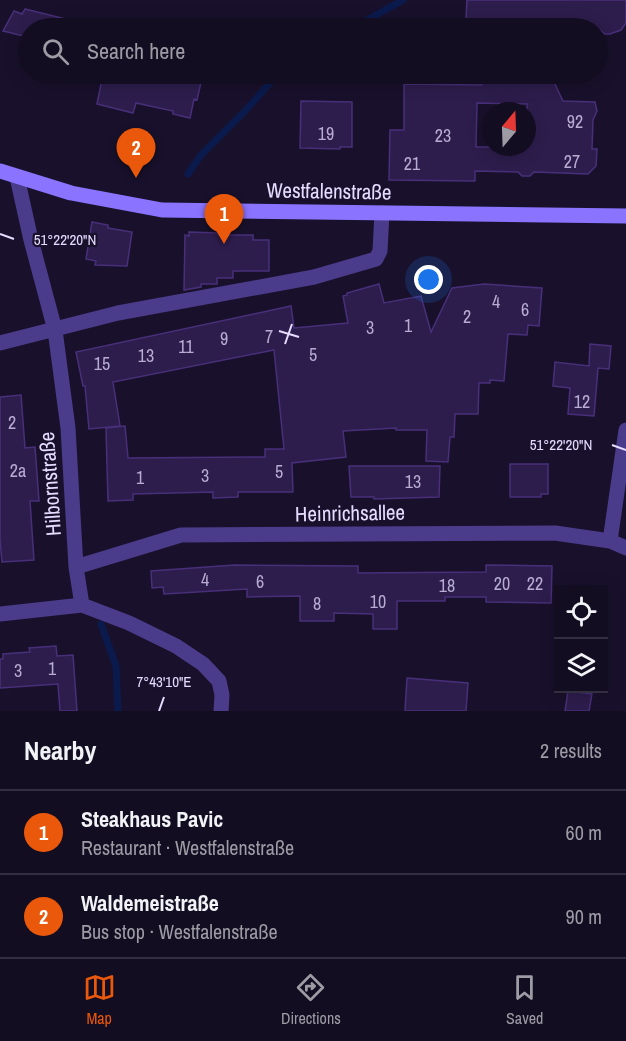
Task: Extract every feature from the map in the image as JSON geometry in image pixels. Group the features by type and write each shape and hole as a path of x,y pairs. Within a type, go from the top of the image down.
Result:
{"main road":[{"name":"Westfalenstraße","path":"0,171 71,193 162,210 626,216"}],"street":[{"name":"Hilbornstraße","path":"17,177 55,330 68,428 76,567 82,605"},
{"path":"0,343 134,310 314,277 376,259 380,251 382,213"},
{"path":"610,541 626,430"},
{"name":"Heinrichsallee","path":"76,567 181,535 555,533 610,541 626,548"},
{"path":"0,614 82,605 129,623 176,646 203,664 219,681 222,695 221,711"}],"building":[{"path":"467,0 626,0 626,23 621,30 610,34 608,34 608,18 466,18"},
{"path":"25,9 62,18 18,18 18,35 3,31 14,11 22,14"},
{"path":"101,84 201,84 197,100 194,99 190,118 173,114 173,111 136,103 133,113 97,104"},
{"path":"404,84 555,84 563,101 595,102 597,111 593,120 592,149 597,149 596,166 588,174 534,172 530,176 522,176 518,172 475,171 475,181 389,180 390,130 404,130"},
{"path":"301,101 352,102 352,147 300,148"},
{"path":"92,222 108,225 108,228 132,232 127,266 95,265 96,261 86,259"},
{"path":"189,232 253,235 253,240 269,240 269,271 233,271 233,278 217,278 217,284 201,284 201,287 184,290 185,235 189,236"},
{"path":"379,284 384,303 421,296 431,332 452,288 484,284 542,288 539,326 528,325 527,335 508,334 504,381 490,380 490,383 479,383 478,414 455,414 454,437 450,437 448,462 426,461 427,430 396,430 396,428 343,431 346,457 292,463 293,492 238,492 238,497 213,498 213,492 133,494 133,500 108,501 106,428 125,426 128,458 265,457 265,449 284,449 274,350 113,382 120,426 89,429 85,386 83,386 76,352 291,306 294,328 348,323 343,296"},
{"path":"590,344 611,346 609,369 598,368 594,416 568,414 570,388 553,386 555,362 589,366"},
{"path":"21,395 25,448 35,447 39,501 30,501 34,560 2,562 0,397"},
{"path":"510,464 548,464 548,494 541,494 541,497 510,497"},
{"path":"349,466 440,466 439,497 374,499 374,497 351,497"},
{"path":"235,565 358,566 358,573 486,572 486,565 552,566 551,603 486,602 486,597 445,597 445,601 397,601 397,629 373,629 373,614 334,613 334,621 300,621 300,596 247,597 247,589 164,594 163,587 152,588 151,571"},
{"path":"56,646 57,656 73,655 77,711 60,711 58,684 0,688 0,659 3,659 3,654 30,652 29,648"},
{"path":"407,678 468,683 466,711 405,711"},
{"path":"568,693 592,694 589,711 565,711"}],"waterway":[{"path":"371,18 403,0"},
{"path":"188,174 201,155 269,84"},
{"path":"101,624 116,666 118,711"}],"place":[{"name":"Waldemeistraße","path":"136,178"},
{"name":"Steakhaus Pavic","path":"224,244"}]}
